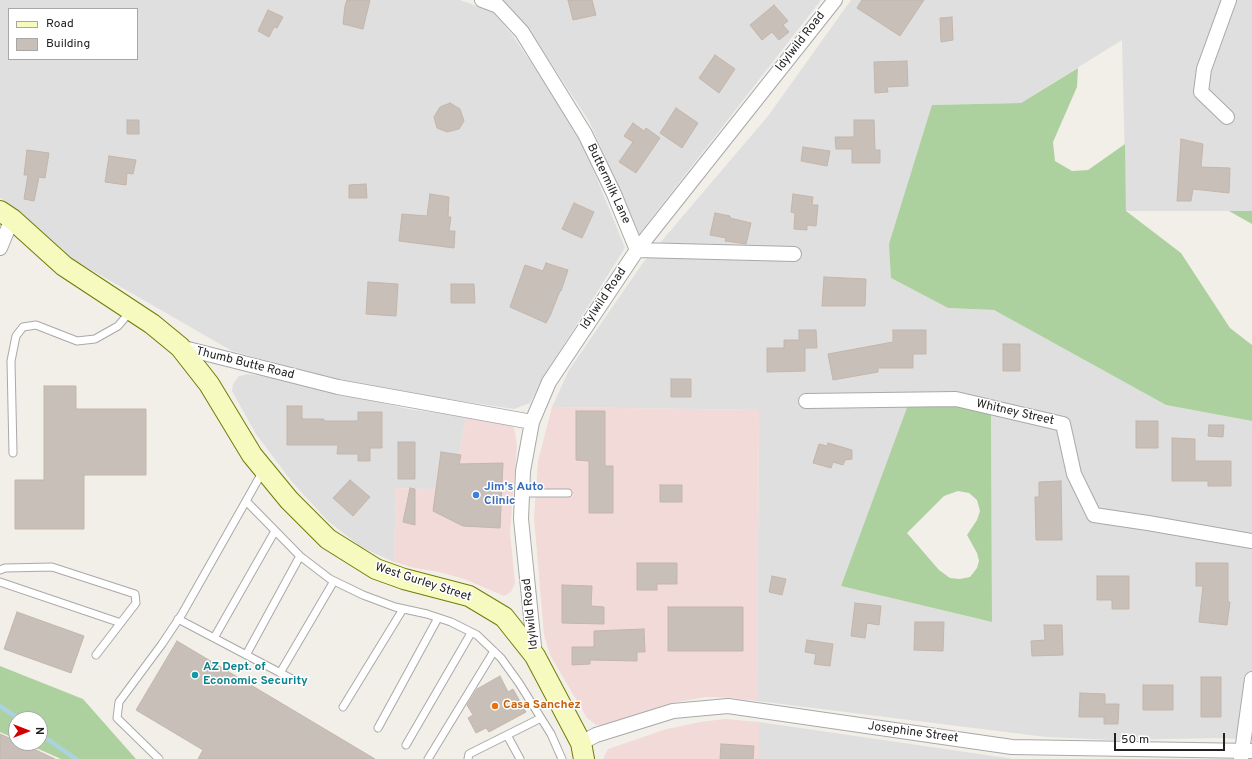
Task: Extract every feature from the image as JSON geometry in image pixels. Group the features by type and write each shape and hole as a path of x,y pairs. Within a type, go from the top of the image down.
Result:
{"main road":[{"name":"Thumb Butte Road","path":"6,215 64,266 152,324 180,347"},
{"name":"West Gurley Street","path":"180,347 209,384 252,455 289,500 328,539 376,569 404,579 469,596 504,617 535,656 583,751"}],"street":[{"name":"Buttermilk Lane","path":"482,0 498,6 522,32 585,134 614,194 637,250"},
{"name":"Idylwild Road","path":"535,656 521,519 523,471 532,422 549,382 637,250 835,0"},
{"path":"1227,117 1200,92 1204,69 1230,0"},
{"path":"0,248 6,215"},
{"path":"637,250 794,254"},
{"name":"Thumb Butte Road","path":"180,347 338,387 532,422"},
{"name":"Whitney Street","path":"806,401 956,399 1063,424 1074,474 1094,515 1252,541"},
{"path":"1245,753 1252,679"},
{"name":"Josephine Street","path":"583,751 596,735 673,711 728,706 1012,747 1245,753"}],"lane":[{"path":"13,453 11,361 16,336 24,327 36,325 77,341 95,339 118,326 131,310"},
{"path":"159,759 117,718 119,702 178,620 264,469"},
{"path":"522,493 568,493"},
{"path":"246,502 300,556 334,581 363,595 403,609 451,622 477,635 501,658 519,683 551,734 562,759"},
{"path":"214,638 275,531"},
{"path":"246,655 300,556"},
{"path":"0,570 4,568 52,567 134,594 136,603 96,655"},
{"path":"280,673 334,581"},
{"path":"0,582 121,623"},
{"path":"343,708 403,609"},
{"path":"378,728 438,618"},
{"path":"178,620 292,679"},
{"path":"406,745 471,632"},
{"path":"428,759 494,651"},
{"path":"468,759 469,754 541,718"},
{"path":"507,735 520,759"}],"shaded area":[{"path":"0,0 460,0 493,12 513,36 577,130 625,248 542,379 530,403 514,409 361,386 232,351 74,260 14,207 0,198"},
{"path":"501,0 821,0 639,234 589,121 525,24"},
{"path":"851,0 1252,0 1252,211 1126,211 1122,40 1021,103 932,105 891,278 948,308 994,310 1166,405 1252,421 1252,740 1222,738 1112,740 1046,737 757,701 759,410 552,407 569,370 642,264 768,116","holes":["991,414 992,622 841,586"]},
{"path":"248,374 277,378 408,409 466,417 453,490 396,488 394,562 361,547 328,521 292,482 256,434 232,391 233,384 239,376"},
{"path":"552,407 759,410 757,701 706,697 672,703 603,725 596,725 587,718 550,655 544,635 534,518 538,461"},
{"path":"466,417 512,426 515,431 517,446 510,532 515,583 511,592 504,596 464,579 394,562 396,488 453,490"},
{"path":"725,719 759,722 759,759 603,759 608,749 667,729 700,722"},
{"path":"759,722 1014,759 759,759"}],"green space":[{"path":"1078,68 1077,87 1053,142 1055,161 1072,171 1088,170 1125,144 1126,211 1181,253 1230,328 1252,345 1252,421 1166,405 994,310 948,308 891,278 889,244 932,105 1021,103"},
{"path":"1229,211 1252,211 1252,224"},
{"path":"908,405 960,406 991,414 992,622 841,586","holes":["958,491 969,493 977,500 980,511 977,520 967,535 977,553 979,561 977,568 970,577 960,579 950,578 939,570 907,533 944,496"]},
{"path":"0,666 83,699 136,759 61,759 43,751 48,751 48,711 8,711 8,736 0,732"}],"building":[{"path":"347,0 370,0 363,29 343,24"},
{"path":"568,0 592,0 596,15 573,20"},
{"path":"862,0 924,0 900,36 857,8"},
{"path":"774,5 788,21 783,25 789,32 779,40 772,32 762,40 750,25"},
{"path":"268,10 283,17 277,28 274,27 269,37 258,31"},
{"path":"952,17 953,40 941,42 940,18"},
{"path":"715,55 735,69 719,93 699,78"},
{"path":"907,61 908,86 887,87 888,92 875,93 874,62"},
{"path":"450,103 460,109 464,121 459,129 447,132 437,128 434,117 440,107"},
{"path":"676,108 698,123 682,148 660,133"},
{"path":"127,120 139,120 139,134 127,134"},
{"path":"854,120 874,120 875,150 880,150 880,163 852,163 852,149 836,149 835,137 854,137"},
{"path":"633,123 644,131 646,128 660,138 636,173 619,162 633,142 624,136"},
{"path":"1181,139 1203,144 1201,167 1230,168 1229,193 1193,189 1191,201 1177,201"},
{"path":"803,147 830,151 827,166 801,161"},
{"path":"27,150 49,153 45,178 39,177 34,201 24,199 28,175 24,175"},
{"path":"109,156 136,160 133,174 127,173 126,185 105,182"},
{"path":"366,184 367,198 349,198 349,185"},
{"path":"430,194 449,197 448,217 451,217 449,231 455,231 454,248 399,241 402,214 427,216"},
{"path":"793,194 813,197 812,205 818,205 816,226 807,225 807,230 794,229 795,213 791,212"},
{"path":"574,203 594,212 582,238 562,229"},
{"path":"715,213 751,223 746,244 725,241 726,238 710,235"},
{"path":"546,263 568,270 561,291 546,323 510,307 525,265 543,271"},
{"path":"824,277 866,279 865,306 822,306"},
{"path":"368,282 398,284 396,316 366,314"},
{"path":"451,284 474,284 475,303 451,303"},
{"path":"799,330 816,330 817,348 805,348 805,371 767,372 767,348 784,348 784,340 799,340"},
{"path":"893,330 926,330 926,354 913,354 913,368 878,368 878,372 833,380 828,354 893,342"},
{"path":"1003,344 1020,344 1020,371 1003,371"},
{"path":"671,379 691,379 691,397 671,397"},
{"path":"44,386 76,386 76,409 146,409 146,475 84,475 84,529 15,529 15,480 44,480"},
{"path":"287,406 302,406 302,419 324,419 324,421 358,421 358,412 382,412 382,448 370,448 370,461 358,461 358,454 337,454 338,445 287,445"},
{"path":"576,411 605,411 605,466 613,466 613,513 589,513 589,461 576,460"},
{"path":"1136,421 1158,421 1158,448 1136,448"},
{"path":"1209,425 1224,425 1223,437 1208,436"},
{"path":"1172,438 1195,439 1195,461 1231,461 1231,486 1208,486 1208,481 1172,481"},
{"path":"398,442 415,442 415,479 398,479"},
{"path":"828,443 852,450 852,459 845,460 843,465 833,462 831,468 813,463 819,444 827,446"},
{"name":"Jim's Auto Clinic","path":"441,452 461,455 459,464 503,463 500,528 463,526 433,511"},
{"path":"350,480 370,497 353,516 333,498"},
{"path":"1061,481 1062,540 1036,540 1035,497 1039,497 1039,482"},
{"path":"660,485 682,485 682,502 660,502"},
{"path":"410,488 415,489 415,525 403,522"},
{"path":"637,563 677,563 677,584 657,584 657,590 637,590"},
{"path":"1196,563 1228,563 1228,602 1230,602 1227,625 1199,622 1203,586 1196,586"},
{"path":"772,576 786,579 782,595 769,592"},
{"path":"1097,576 1129,576 1129,609 1112,609 1112,600 1097,600"},
{"path":"562,585 592,586 591,606 604,607 604,624 562,623"},
{"path":"855,603 881,606 879,625 867,623 865,638 851,636"},
{"path":"668,607 743,607 743,651 668,651"},
{"path":"17,612 84,636 71,673 4,649"},
{"path":"915,622 944,622 943,651 914,650"},
{"path":"1044,625 1062,625 1063,655 1032,656 1031,641 1045,640"},
{"path":"644,629 645,652 637,652 637,661 590,660 590,664 572,665 572,647 594,647 594,631"},
{"path":"807,640 833,644 830,666 814,664 816,654 805,652"},
{"name":"AZ Dept. of Economic Security","path":"177,641 375,759 198,759 203,750 136,710"},
{"name":"Casa Sanchez","path":"500,676 508,692 513,689 526,712 489,732 486,728 476,733 468,718 473,715 467,705 477,689"},
{"path":"1201,677 1221,677 1221,717 1201,717"},
{"path":"1143,685 1173,685 1173,710 1143,710"},
{"path":"1080,693 1105,694 1105,704 1119,704 1118,724 1104,724 1104,717 1079,717"},
{"path":"0,734 8,738 8,751 38,751 55,759 0,759"},
{"path":"721,744 754,746 753,759 720,759"}],"waterway":[{"path":"0,706 8,711"},
{"path":"48,740 76,759"}],"place":[{"name":"Jim's Auto Clinic","path":"476,495"},
{"name":"AZ Dept. of Economic Security","path":"195,675"},
{"name":"Casa Sanchez","path":"495,706"}]}
